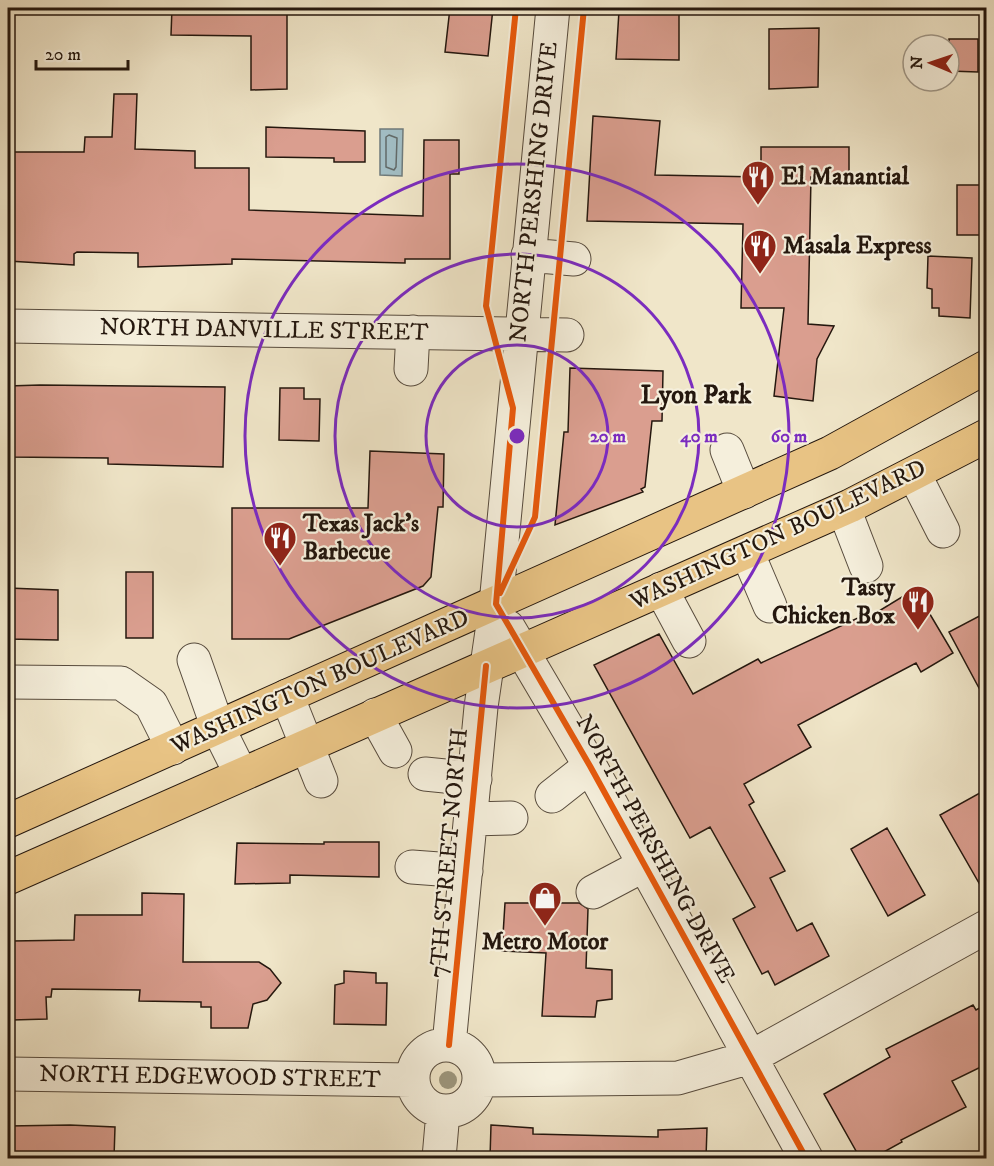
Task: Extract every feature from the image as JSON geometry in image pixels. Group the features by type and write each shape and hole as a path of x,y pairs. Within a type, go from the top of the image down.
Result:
{"main road":[{"name":"WASHINGTON BOULEVARD","path":"8,821 830,453 987,368"},
{"name":"WASHINGTON BOULEVARD","path":"8,878 844,509 987,436"}],"street":[{"name":"NORTH PERSHING DRIVE","path":"552,8 496,604 520,651 590,766 806,1158"},
{"path":"528,255 574,259"},
{"name":"NORTH DANVILLE STREET","path":"8,326 567,334"},
{"path":"411,369 413,332"},
{"path":"728,450 744,492"},
{"path":"914,474 944,531"},
{"path":"844,509 866,566"},
{"path":"747,552 770,606"},
{"path":"661,589 690,641"},
{"name":"7TH STREET NORTH","path":"450,1045 486,666 496,604"},
{"path":"194,660 218,728 241,774"},
{"path":"8,682 121,683 151,704 173,748"},
{"path":"287,696 321,781"},
{"path":"375,715 395,751"},
{"path":"552,795 590,766"},
{"path":"425,774 475,779"},
{"path":"471,819 511,818"},
{"path":"593,892 644,865"},
{"path":"412,867 466,871"},
{"path":"480,1080 678,1078 751,1057 987,927"},
{"path":"450,1045 459,1048 474,1060 480,1080 472,1100 464,1107 443,1112 434,1110 418,1098 412,1080 419,1058 438,1046 450,1045"},
{"name":"NORTH EDGEWOOD STREET","path":"8,1074 412,1080"},
{"path":"439,1158 443,1112"}],"water":[{"path":"380,129 403,129 402,176 380,175"}],"building":[{"path":"172,8 287,8 287,89 251,90 251,36 171,35"},
{"path":"450,8 493,8 488,56 445,52"},
{"path":"619,11 679,12 679,60 616,59"},
{"path":"819,28 818,87 769,89 769,29"},
{"path":"961,39 978,39 978,72 961,71"},
{"path":"114,94 137,94 135,149 195,151 195,168 249,168 249,210 423,216 424,140 459,140 459,174 450,174 450,259 405,259 405,263 232,259 232,264 138,267 138,253 77,252 74,254 74,265 8,261 8,152 84,152 85,137 112,137"},
{"path":"593,116 660,121 655,175 761,177 761,147 849,147 849,176 811,177 808,324 834,326 817,359 813,401 774,396 784,308 741,308 743,224 587,221"},
{"path":"266,127 365,131 365,162 334,162 334,158 266,157"},
{"path":"957,185 987,185 987,235 957,235"},
{"path":"928,256 972,258 970,318 939,316 939,308 932,308 932,289 927,288"},
{"path":"570,368 663,371 662,421 652,421 645,487 641,489 643,492 555,525 564,432 568,432"},
{"path":"8,386 225,387 223,467 108,464 108,458 8,457"},
{"path":"280,388 304,388 304,399 320,399 319,441 279,440"},
{"path":"370,451 444,454 443,507 438,507 431,577 423,586 289,639 232,639 232,508 368,508"},
{"path":"126,572 153,572 153,638 126,638"},
{"path":"8,588 58,590 58,640 8,639"},
{"path":"915,589 953,653 921,672 916,663 798,725 811,747 744,784 754,802 749,805 785,871 770,878 797,931 812,923 829,956 775,985 768,971 762,974 733,919 755,907 710,827 690,838 594,665 659,634 693,694 758,659 761,663 858,618 861,622"},
{"path":"987,612 987,703 949,632"},
{"path":"987,789 987,897 940,815"},
{"path":"887,828 925,895 888,916 851,849"},
{"path":"324,842 379,842 379,877 290,875 290,883 235,884 237,843 324,844"},
{"path":"142,893 184,894 183,962 259,962 270,969 281,983 267,1000 253,1004 248,1028 211,1028 211,1007 201,1007 201,1002 139,1001 140,990 52,989 51,997 46,997 47,1019 12,1020 12,941 74,940 75,915 142,915"},
{"path":"505,903 579,903 588,909 586,968 612,970 612,999 597,1001 595,1017 542,1016 546,953 502,951"},
{"path":"344,971 376,973 376,983 387,983 386,1025 334,1024 335,985 344,983"},
{"path":"987,1004 987,1064 952,1081 966,1107 901,1140 902,1142 873,1158 860,1158 824,1094 890,1057 886,1049 973,1005 976,1010"},
{"path":"491,1125 533,1128 533,1134 658,1137 658,1130 707,1128 706,1158 490,1158"},
{"path":"8,1126 115,1127 114,1158 8,1158"}],"cycle path":[{"path":"516,8 486,306 513,408 496,604 590,766 806,1158"},
{"path":"500,593 535,517 584,8"},
{"path":"449,1045 486,666"}],"place":[{"name":"El Manantial","path":"758,206"},
{"name":"Masala Express","path":"760,275"},
{"name":"Texas Jack's Barbecue","path":"280,567"},
{"name":"Tasty Chicken Box","path":"918,631"},
{"name":"Metro Motor","path":"545,927"}],"district":[{"name":"Lyon Park","path":"696,395"}]}
